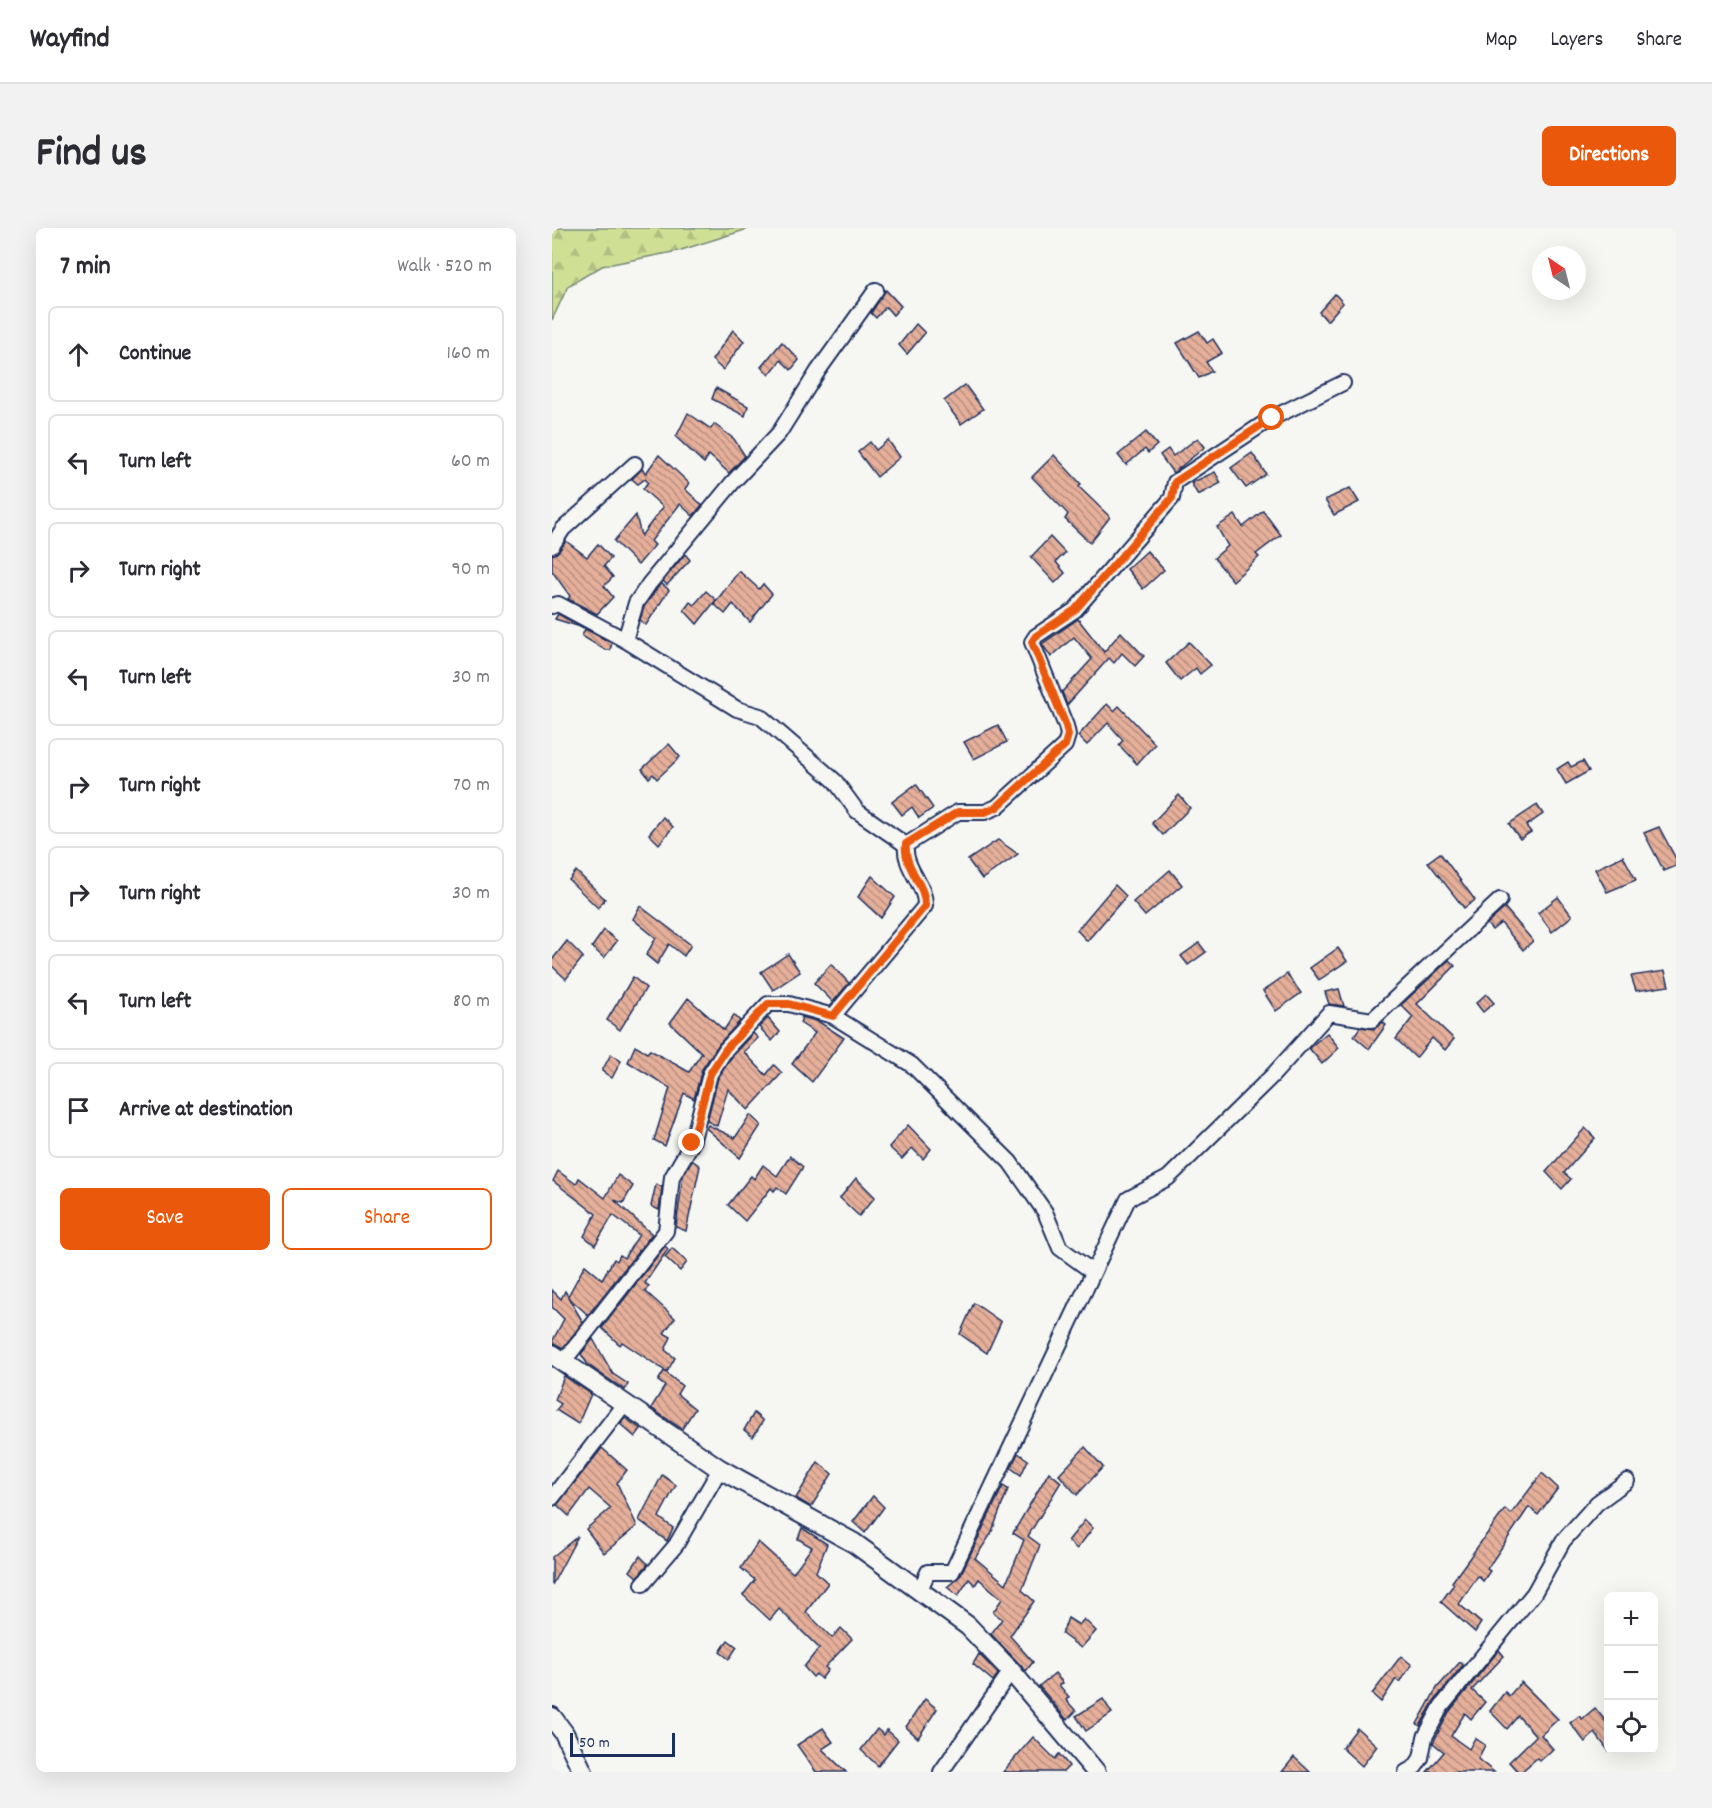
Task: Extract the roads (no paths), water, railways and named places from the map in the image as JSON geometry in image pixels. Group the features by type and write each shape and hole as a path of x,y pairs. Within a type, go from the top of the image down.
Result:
{"street":[{"path":"626,640 636,603 649,584 733,482 779,433 818,370 876,290"},
{"path":"833,1016 925,906 925,897 904,856 906,844 958,812 985,812 997,807 1065,745 1068,735 1066,726 1032,642 1036,636 1075,610 1172,498 1175,482 1272,418 1342,383"},
{"path":"552,546 563,529 635,464"},
{"path":"552,606 558,604 626,640 737,709 759,716 835,781 857,811 906,844"},
{"path":"919,1592 928,1572 952,1572 1128,1199 1168,1178 1272,1076 1329,1012 1372,1020 1500,900"},
{"path":"1093,1272 1060,1248 1045,1212 1010,1162 968,1117 912,1065 833,1016 789,1004 768,1004 726,1049 710,1074 692,1143 672,1177 666,1230 558,1358 720,1469 854,1543 968,1626 1011,1671 1096,1772"},
{"path":"552,1498 625,1403"},
{"path":"643,1584 676,1545 720,1469"},
{"path":"1406,1772 1415,1767 1421,1758 1425,1737 1441,1707 1534,1593 1563,1541 1597,1503 1627,1481"},
{"path":"941,1772 1011,1671"},
{"path":"552,1717 564,1733 583,1772"}]}
